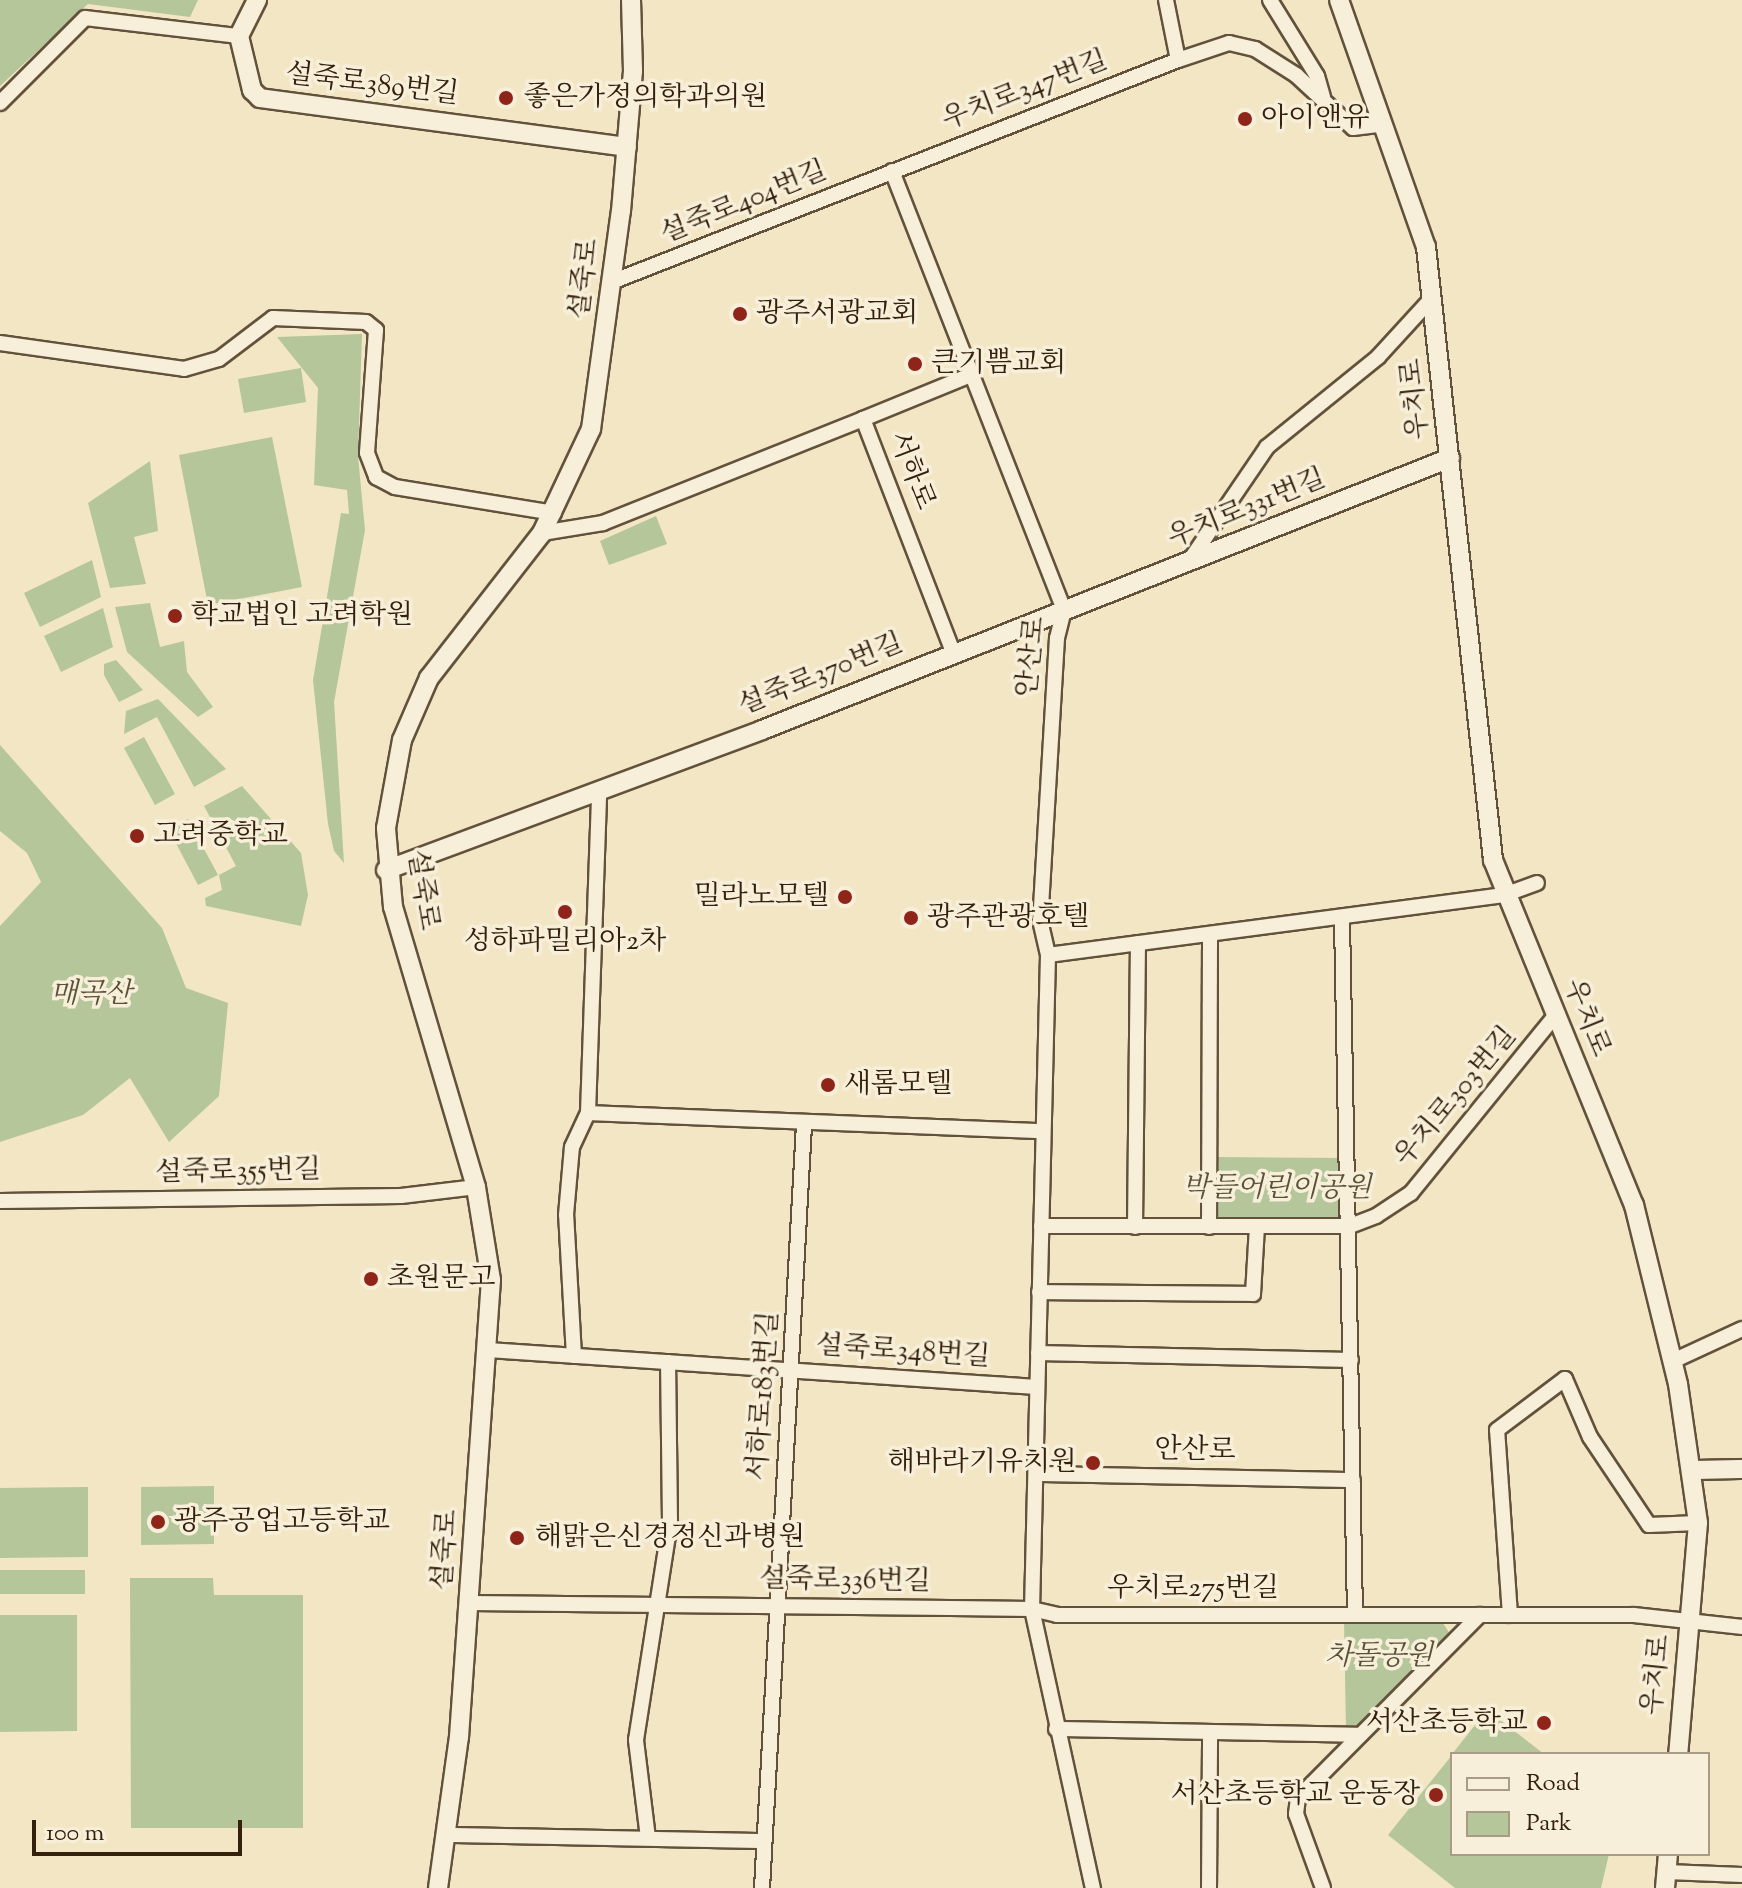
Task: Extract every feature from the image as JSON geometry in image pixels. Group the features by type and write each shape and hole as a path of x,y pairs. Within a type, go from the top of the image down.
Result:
{"main road":[{"path":"239,36 257,0"},
{"name":"설죽로","path":"438,1888 448,1835 470,1603 488,1350 490,1259 476,1187 408,968 386,870 391,791 412,711 441,660 542,533 554,513 594,420 614,281 627,147 631,0"},
{"name":"우치로","path":"1339,0 1421,224 1433,297 1487,832 1504,895 1634,1205 1673,1361 1693,1470 1698,1523 1678,1752"},
{"name":"설죽로389번길","path":"239,36 252,90 260,98 627,147"},
{"name":"우치로331번길","path":"1064,610 1450,458"},
{"name":"설죽로370번길","path":"386,870 599,792 1064,610"},
{"path":"1693,1470 1742,1469"}],"street":[{"path":"1166,0 1178,60"},
{"name":"우치로347번길","path":"1270,0 1317,76 1324,98"},
{"path":"0,103 85,18 239,36"},
{"name":"우치로347번길","path":"892,171 1216,45 1240,45 1267,56 1324,98 1353,128 1384,124"},
{"name":"설죽로404번길","path":"614,281 892,171"},
{"name":"안산로","path":"892,171 1064,610 1057,638 1040,920 1048,955 1032,1609 1093,1888"},
{"name":"우치로","path":"1187,563 1267,447 1378,357 1433,297"},
{"path":"0,343 184,369 219,359 273,318 366,322 376,330 367,453 376,477 395,487 554,513"},
{"name":"서하로","path":"953,652 863,419 973,374"},
{"path":"542,533 603,523 863,419"},
{"path":"574,1356 566,1215 572,1147 588,1113 599,792"},
{"path":"1048,955 1342,919 1504,895 1537,883"},
{"name":"우치로303번길","path":"1342,919 1353,1480"},
{"path":"1209,1227 1210,934"},
{"path":"1135,1227 1138,943"},
{"name":"우치로303번길","path":"1041,1226 1350,1226 1398,1205 1411,1193 1555,1016"},
{"path":"588,1113 804,1124 1042,1131"},
{"name":"서하로183번길","path":"762,1888 804,1124"},
{"name":"설죽로355번길","path":"0,1201 401,1196 476,1187"},
{"path":"1039,1292 1253,1294 1257,1227"},
{"path":"1673,1361 1742,1329"},
{"name":"설죽로348번길","path":"488,1350 1037,1387"},
{"path":"1038,1353 1351,1360"},
{"path":"648,1838 636,1740 671,1503 668,1362"},
{"path":"1510,1615 1497,1430 1565,1379 1590,1437 1649,1525 1698,1523"},
{"name":"안산로","path":"1036,1474 1353,1480"},
{"path":"1353,1480 1355,1615"},
{"name":"설죽로336번길","path":"470,1603 1032,1609"},
{"name":"우치로275번길","path":"1032,1609 1057,1615 1634,1615 1742,1627"},
{"path":"1323,1888 1294,1805 1480,1615"},
{"path":"1056,1729 1360,1735"},
{"path":"1209,1888 1210,1734"},
{"path":"448,1835 764,1841"},
{"path":"1667,1871 1742,1875"}],"green space":[{"path":"0,0 198,0 190,17 88,4 0,86"},
{"path":"362,334 358,456 365,530 334,702 344,863 334,851 328,824 313,680 341,513 349,514 347,490 314,485 318,388 277,337"},
{"path":"301,368 306,402 244,413 238,379"},
{"path":"272,437 302,587 208,605 179,455"},
{"path":"150,461 158,531 134,537 146,584 110,588 88,503"},
{"path":"656,516 667,544 609,565 600,541"},
{"path":"92,560 101,597 40,627 24,593"},
{"path":"150,603 160,647 184,641 187,672 213,707 198,717 127,652 115,607"},
{"path":"103,608 113,647 61,672 44,636"},
{"path":"116,660 143,690 119,702 104,675 104,664"},
{"path":"158,699 226,769 194,787 157,717 124,734 126,711"},
{"path":"144,737 175,794 155,805 124,748"},
{"name":"매곡산","path":"0,745 162,928 186,988 228,1003 219,1096 169,1142 130,1078 83,1115 0,1142 0,926 41,882 27,853 0,831"},
{"path":"242,786 301,853 308,895 301,926 206,906 205,898 222,890 219,875 236,866 204,806"},
{"path":"188,819 218,875 198,885 169,830"},
{"name":"박들어린이공원","path":"1214,1157 1342,1158 1341,1220 1213,1219"},
{"path":"214,1486 214,1544 141,1545 141,1487"},
{"path":"88,1487 88,1557 0,1558 0,1488"},
{"path":"0,1570 85,1570 85,1594 0,1594"},
{"path":"130,1578 213,1578 214,1595 303,1595 303,1828 131,1828"},
{"path":"0,1615 77,1615 77,1731 0,1732"},
{"name":"차돌공원","path":"1441,1620 1450,1634 1361,1726 1346,1729 1344,1621"},
{"name":"서산초등학교 운동장","path":"1487,1710 1541,1752 1454,1752"},
{"name":"서산초등학교 운동장","path":"1450,1758 1450,1856 1609,1856 1601,1888 1455,1888 1388,1835"}],"place":[{"name":"좋은가정의학과의원","path":"506,98"},
{"name":"아이앤유","path":"1245,119"},
{"name":"광주서광교회","path":"740,314"},
{"name":"큰기쁨교회","path":"915,364"},
{"name":"학교법인 고려학원","path":"175,616"},
{"name":"고려중학교","path":"137,836"},
{"name":"밀라노모텔","path":"845,897"},
{"name":"성하파밀리아2차","path":"565,912"},
{"name":"광주관광호텔","path":"911,918"},
{"name":"새롬모텔","path":"828,1085"},
{"name":"초원문고","path":"371,1279"},
{"name":"해바라기유치원","path":"1093,1463"},
{"name":"광주공업고등학교","path":"158,1522"},
{"name":"해맑은신경정신과병원","path":"517,1538"},
{"name":"서산초등학교","path":"1544,1723"},
{"name":"서산초등학교 운동장","path":"1436,1795"}]}
